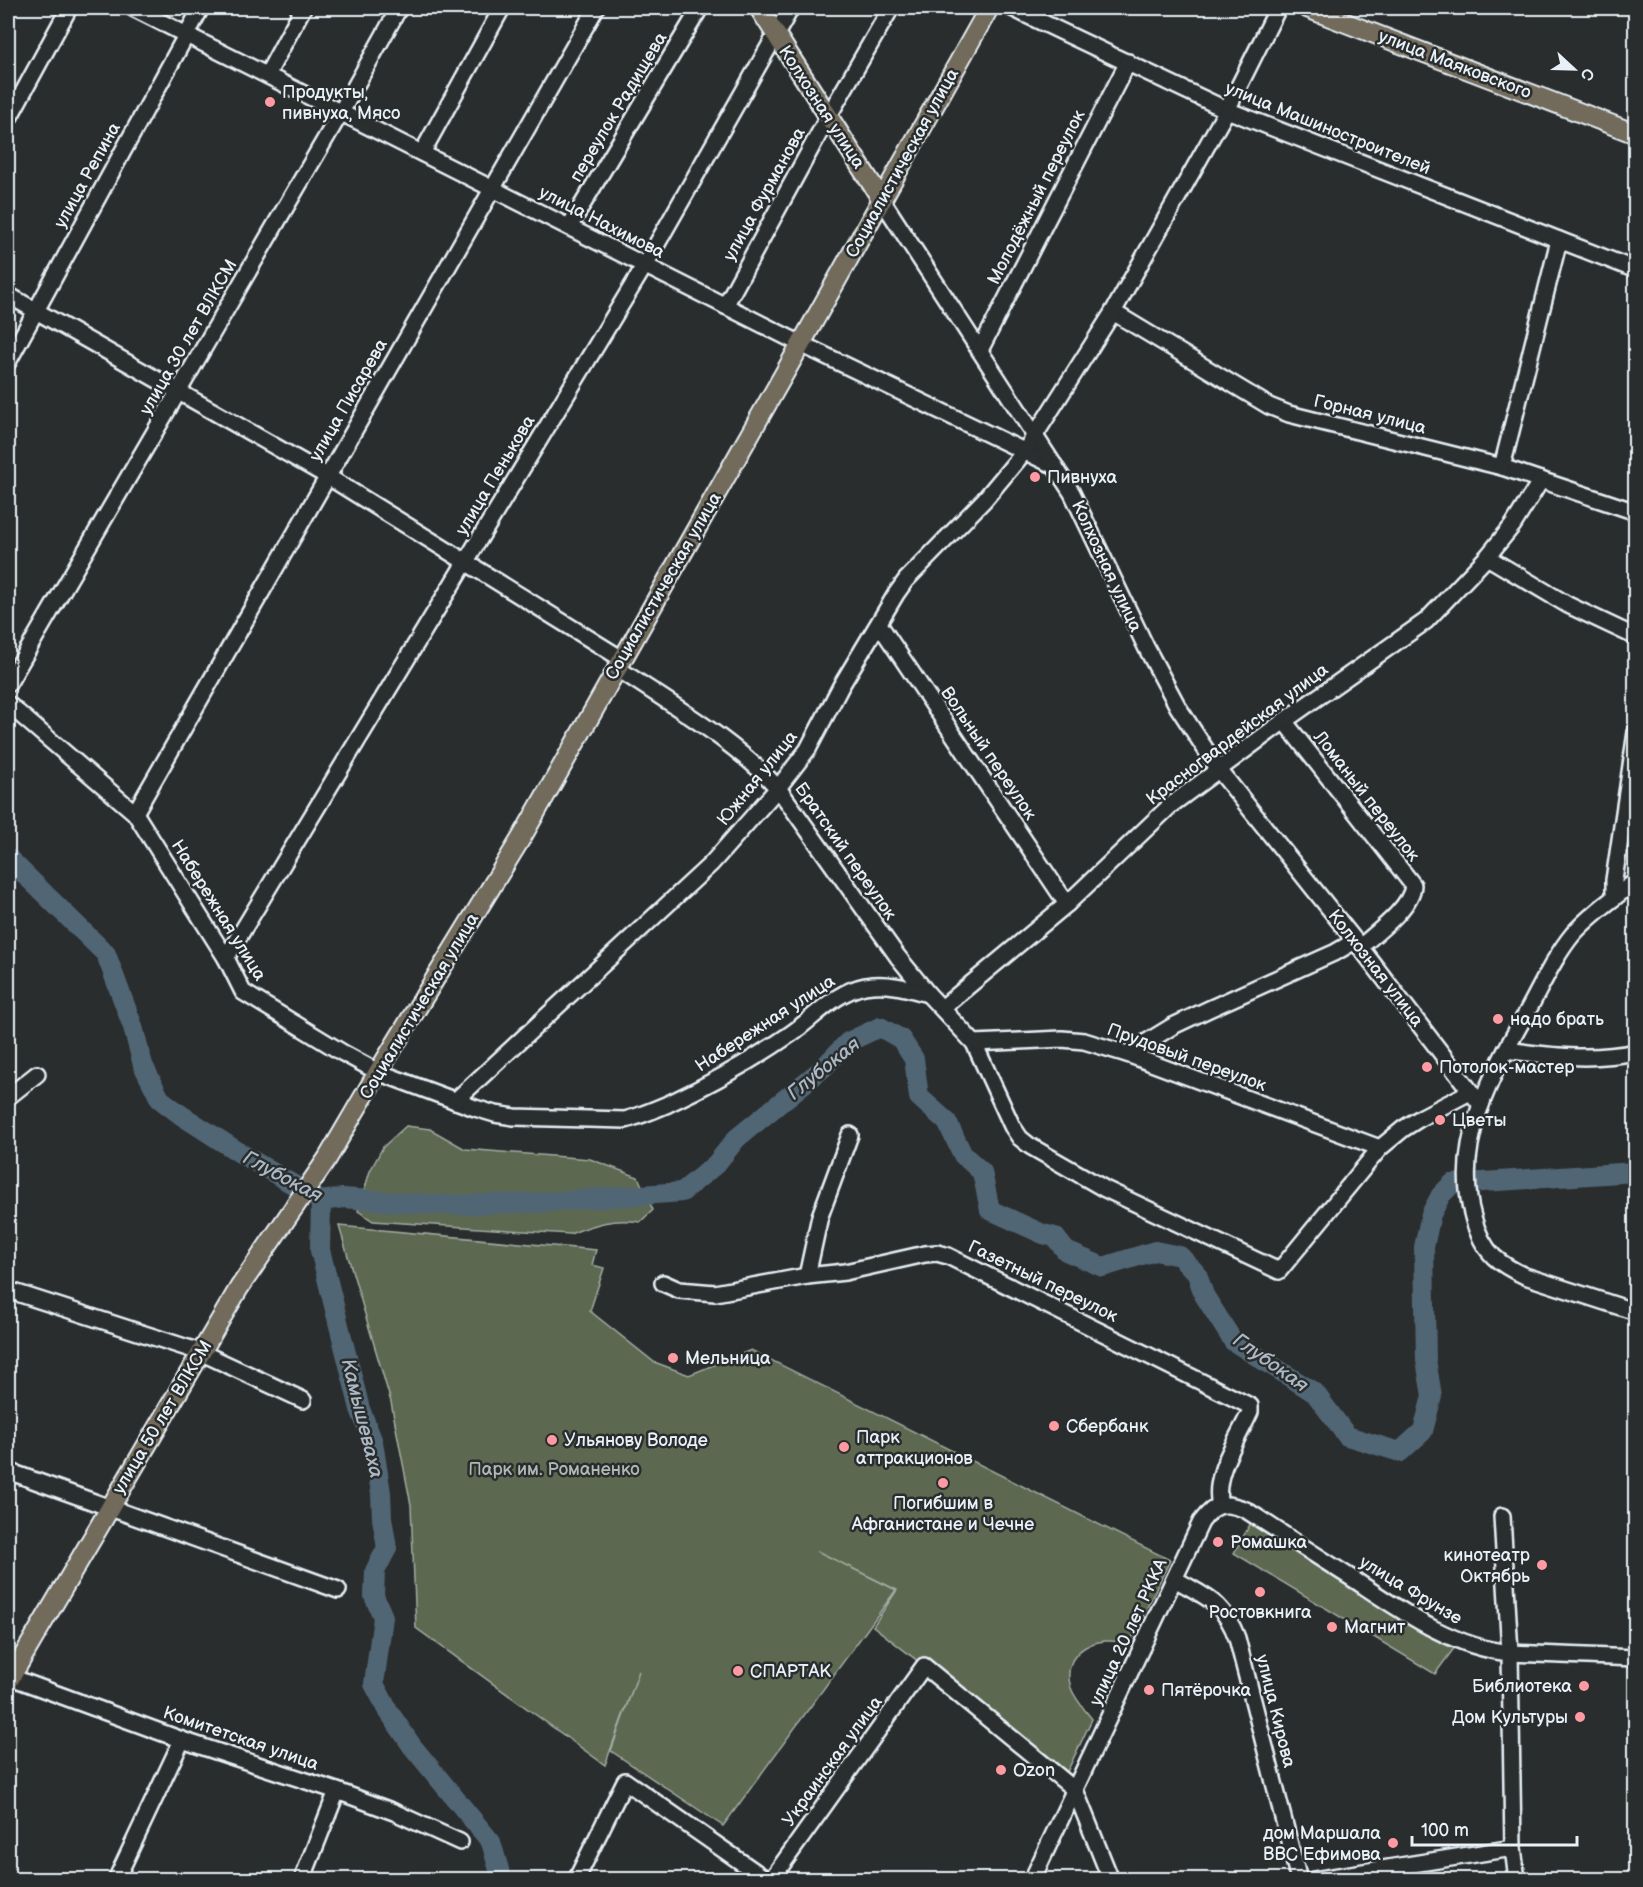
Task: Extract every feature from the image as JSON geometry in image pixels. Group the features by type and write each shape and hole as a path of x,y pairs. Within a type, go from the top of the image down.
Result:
{"main road":[{"name":"Колхозная улица","path":"759,8 882,200"},
{"name":"Социалистическая улица","path":"327,1159 523,835 989,8"},
{"name":"улица Маяковского","path":"1307,8 1635,134"},
{"name":"улица 50 лет ВЛКСМ","path":"9,1678 239,1288 327,1159"}],"street":[{"path":"8,120 69,8"},
{"name":"улица Нахимова","path":"133,8 801,344 1056,466"},
{"name":"улица Репина","path":"8,362 201,8"},
{"path":"267,75 303,8"},
{"name":"улица 30 лет ВЛКСМ","path":"8,684 341,112 399,8"},
{"path":"422,153 502,8"},
{"name":"улица Писарева","path":"135,813 596,8"},
{"name":"переулок Радищева","path":"569,227 700,8"},
{"name":"улица Пенькова","path":"226,958 645,265 791,8"},
{"name":"улица Фурманова","path":"725,306 828,117 891,8"},
{"name":"улица Машиностроителей","path":"1011,8 1227,110 1635,270"},
{"name":"Южная улица","path":"455,1101 711,864 778,788 808,749 841,686 906,580 984,500 1025,451 1113,312 1227,110 1278,8"},
{"name":"Молодёжный переулок","path":"980,350 1128,62"},
{"name":"Колхозная улица","path":"882,200 1072,493 1146,647 1178,707 1219,770 1358,944 1481,1105"},
{"path":"1502,467 1559,240"},
{"name":"Братский переулок","path":"8,295 327,476 465,562 619,664 744,755 778,788 898,957 942,1008"},
{"name":"Горная улица","path":"1113,312 1244,392 1289,414 1502,467 1635,512"},
{"name":"Красногвардейская улица","path":"942,1008 1066,904 1171,805 1284,721 1426,621 1487,557 1513,525 1541,480"},
{"path":"1487,557 1568,605 1635,637"},
{"name":"Вольный переулок","path":"879,624 1066,904"},
{"name":"Набережная улица","path":"8,704 135,813 226,958 243,992 378,1072 495,1114 514,1117 625,1120 638,1117 704,1088 793,1032 832,1000 846,992 864,986 881,984 928,994"},
{"name":"Ломаный переулок","path":"1284,721 1413,885 1413,892 1399,912 1358,944"},
{"path":"1614,898 1635,732"},
{"path":"1635,881 1589,918 1572,935 1560,954 1506,1050 1481,1105 1467,1162 1468,1201 1478,1234 1494,1257 1525,1276 1635,1312"},
{"path":"1127,1054 1173,1026 1358,944"},
{"path":"942,1008 974,1043 1012,1126 1020,1138 1030,1146 1105,1189 1279,1271 1380,1148 1422,1117 1470,1092"},
{"name":"Прудовый переулок","path":"974,1043 1084,1041 1127,1054 1380,1148"},
{"path":"1506,1050 1577,1058 1617,1056 1635,1052"},
{"path":"8,1097 38,1074"},
{"path":"807,1276 820,1216 850,1135"},
{"name":"Газетный переулок","path":"663,1283 679,1290 715,1293 807,1276 845,1272 925,1254 937,1253 948,1256 1234,1396 1250,1406 1251,1412 1221,1473 1217,1495 1220,1505"},
{"path":"8,1290 200,1353 303,1400"},
{"path":"8,1471 338,1590"},
{"name":"улица 20 лет РККА","path":"1032,1880 1201,1522 1208,1513 1220,1505"},
{"name":"улица Фрунзе","path":"1220,1505 1234,1505 1246,1510 1444,1635 1493,1651 1635,1658"},
{"path":"1502,1516 1510,1653 1513,1848 1517,1880"},
{"name":"улица Кирова","path":"1175,1579 1216,1603 1231,1622 1299,1880"},
{"name":"Украинская улица","path":"769,1880 924,1666 1075,1790"},
{"name":"Комитетская улица","path":"9,1678 182,1740 337,1791 394,1812 460,1842"},
{"path":"117,1880 182,1740"},
{"path":"576,1880 625,1781 769,1880"},
{"path":"1075,1790 1111,1880"},
{"path":"302,1880 337,1791"},
{"path":"1313,1880 1513,1848"}],"green space":[{"path":"406,1126 430,1129 465,1149 590,1159 638,1177 653,1210 640,1222 604,1223 570,1234 373,1221 358,1211 370,1171 383,1147"},
{"name":"Парк им. Романенко","path":"339,1226 596,1250 592,1265 604,1268 590,1311 654,1362 689,1375 751,1350 1170,1560 1129,1645 1106,1641 1094,1643 1076,1655 1071,1664 1069,1675 1071,1688 1092,1719 1065,1776 873,1626 897,1590 817,1551 896,1590 723,1826 611,1751 639,1671 605,1765 416,1628 411,1505 391,1402"},
{"path":"1252,1521 1455,1647 1435,1674 1234,1553"}],"waterway":[{"name":"Глубокая","path":"8,858 106,954 133,1027 143,1065 160,1099 240,1153 321,1201 343,1198 438,1205 533,1203 682,1192 716,1164 737,1138 823,1068 848,1042 880,1027 901,1039 914,1059 919,1097 947,1122 963,1155 982,1172 990,1210 1043,1234 1055,1237 1066,1251 1103,1267 1155,1251 1180,1256 1197,1274 1204,1295 1233,1341 1315,1393 1347,1436 1400,1452 1423,1431 1432,1396 1426,1360 1424,1247 1431,1214 1441,1195 1452,1184 1636,1172"},
{"name":"Камышеваха","path":"321,1201 320,1250 360,1409 373,1442 381,1493 387,1548 375,1571 374,1596 383,1617 374,1684 389,1712 412,1746 491,1842 502,1880"}],"place":[{"name":"Продукты, пивнуха, Мясо","path":"270,102"},
{"name":"Пивнуха","path":"1035,477"},
{"name":"надо брать","path":"1498,1019"},
{"name":"Потолок-мастер","path":"1427,1067"},
{"name":"Цветы","path":"1440,1120"},
{"name":"Мельница","path":"673,1358"},
{"name":"Сбербанк","path":"1054,1426"},
{"name":"Ульянову Володе","path":"552,1440"},
{"name":"Парк аттракционов","path":"844,1447"},
{"name":"Погибшим в Афганистане и Чечне","path":"943,1483"},
{"name":"Ромашка","path":"1218,1542"},
{"name":"кинотеатр Октябрь","path":"1542,1565"},
{"name":"Ростовкнига","path":"1260,1592"},
{"name":"Магнит","path":"1332,1627"},
{"name":"СПАРТАК","path":"738,1671"},
{"name":"Библиотека","path":"1584,1686"},
{"name":"Пятёрочка","path":"1149,1690"},
{"name":"Дом Культуры","path":"1580,1717"},
{"name":"Ozon","path":"1001,1770"},
{"name":"дом Маршала ВВС Ефимова","path":"1393,1843"}]}
